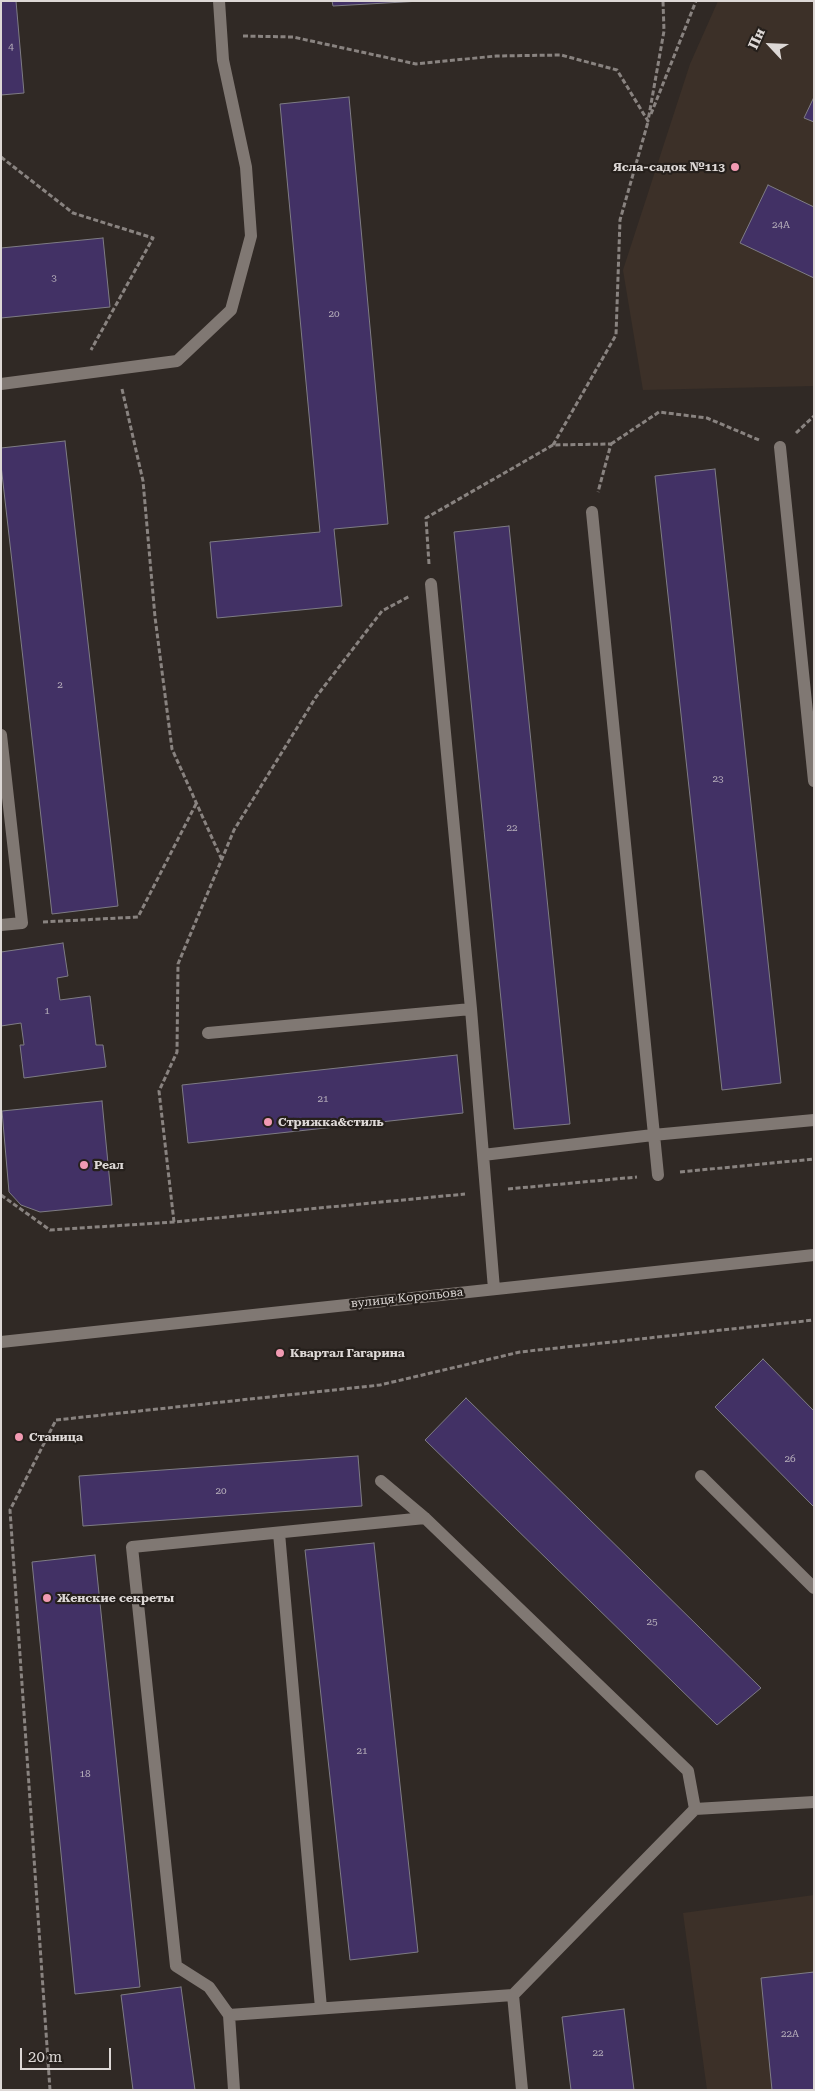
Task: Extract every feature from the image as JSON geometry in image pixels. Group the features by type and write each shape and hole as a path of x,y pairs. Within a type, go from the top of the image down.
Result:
{"street":[{"path":"1,384 177,361 231,310 251,236 246,167 224,60 219,1"},
{"path":"780,447 814,781"},
{"path":"592,512 658,1175"},
{"path":"431,584 471,1009 494,1289"},
{"path":"1,735 22,923 1,925"},
{"path":"208,1033 471,1009"},
{"path":"483,1156 653,1135 814,1120"},
{"name":"вулиця Корольова","path":"1,1342 814,1254"},
{"path":"701,1476 814,1588"},
{"path":"381,1481 426,1518 688,1771 695,1809"},
{"path":"234,2090 230,2015 209,1986 176,1966 132,1547 426,1518"},
{"path":"279,1533 321,2008"},
{"path":"230,2015 512,1995 695,1809 814,1802"},
{"path":"512,1995 522,2090"}],"path":[{"path":"648,122 664,31 663,1"},
{"path":"553,445 616,335 620,220 648,122 696,1"},
{"path":"222,39 236,35 293,38 416,64 496,56 561,55 618,70 648,122"},
{"path":"1,157 73,213 153,238 93,349 61,376"},
{"path":"118,369 143,481 155,617 172,750 222,860"},
{"path":"174,1222 158,1091 176,1052 178,964 234,830 316,697 382,611 431,584 426,518 553,445 611,444 659,412 707,418 780,447 814,416"},
{"path":"592,512 611,444"},
{"path":"22,923 138,918 196,804"},
{"path":"1,1195 50,1230 174,1222 485,1192"},
{"path":"50,2090 10,1510 56,1420 380,1385 520,1352 814,1320"}],"shaded area":[{"name":"Ясла-садок №113","path":"718,1 814,1 814,386 643,390 623,270 690,64"},
{"path":"814,1895 814,2090 707,2090 683,1913"}],"building":[{"path":"1,1 16,1 24,93 1,95"},
{"path":"332,1 421,1 333,6"},
{"path":"349,97 388,524 334,529 342,606 217,618 210,542 320,532 280,104"},
{"path":"814,97 814,122 804,118"},
{"path":"768,185 814,207 814,278 740,243"},
{"path":"103,238 110,307 1,318 1,248"},
{"path":"65,441 118,906 52,914 1,465 1,448"},
{"path":"715,469 781,1083 722,1090 655,476"},
{"path":"509,526 570,1124 514,1129 454,532"},
{"path":"63,943 68,976 57,978 60,1000 90,996 96,1045 103,1045 106,1067 24,1078 20,1045 24,1045 21,1023 1,1026 1,952"},
{"path":"457,1055 463,1113 188,1143 182,1085"},
{"path":"102,1101 112,1205 40,1212 21,1205 9,1192 2,1111"},
{"path":"763,1359 814,1411 814,1507 715,1407"},
{"path":"466,1398 761,1688 717,1725 425,1440"},
{"path":"358,1456 362,1506 83,1526 79,1476"},
{"path":"374,1543 418,1952 350,1960 305,1550"},
{"path":"95,1555 140,1987 75,1994 32,1562"},
{"path":"814,1972 814,2090 772,2090 761,1978"},
{"path":"181,1987 195,2090 133,2090 121,1995"},
{"path":"624,2009 634,2090 571,2090 562,2017"}],"place":[{"name":"Ясла-садок №113","path":"735,167"},
{"name":"Стрижка&стиль","path":"268,1122"},
{"name":"Реал","path":"84,1165"},
{"name":"Квартал Гагарина","path":"280,1353"},
{"name":"Станица","path":"19,1437"},
{"name":"Женские секреты","path":"47,1598"}]}
